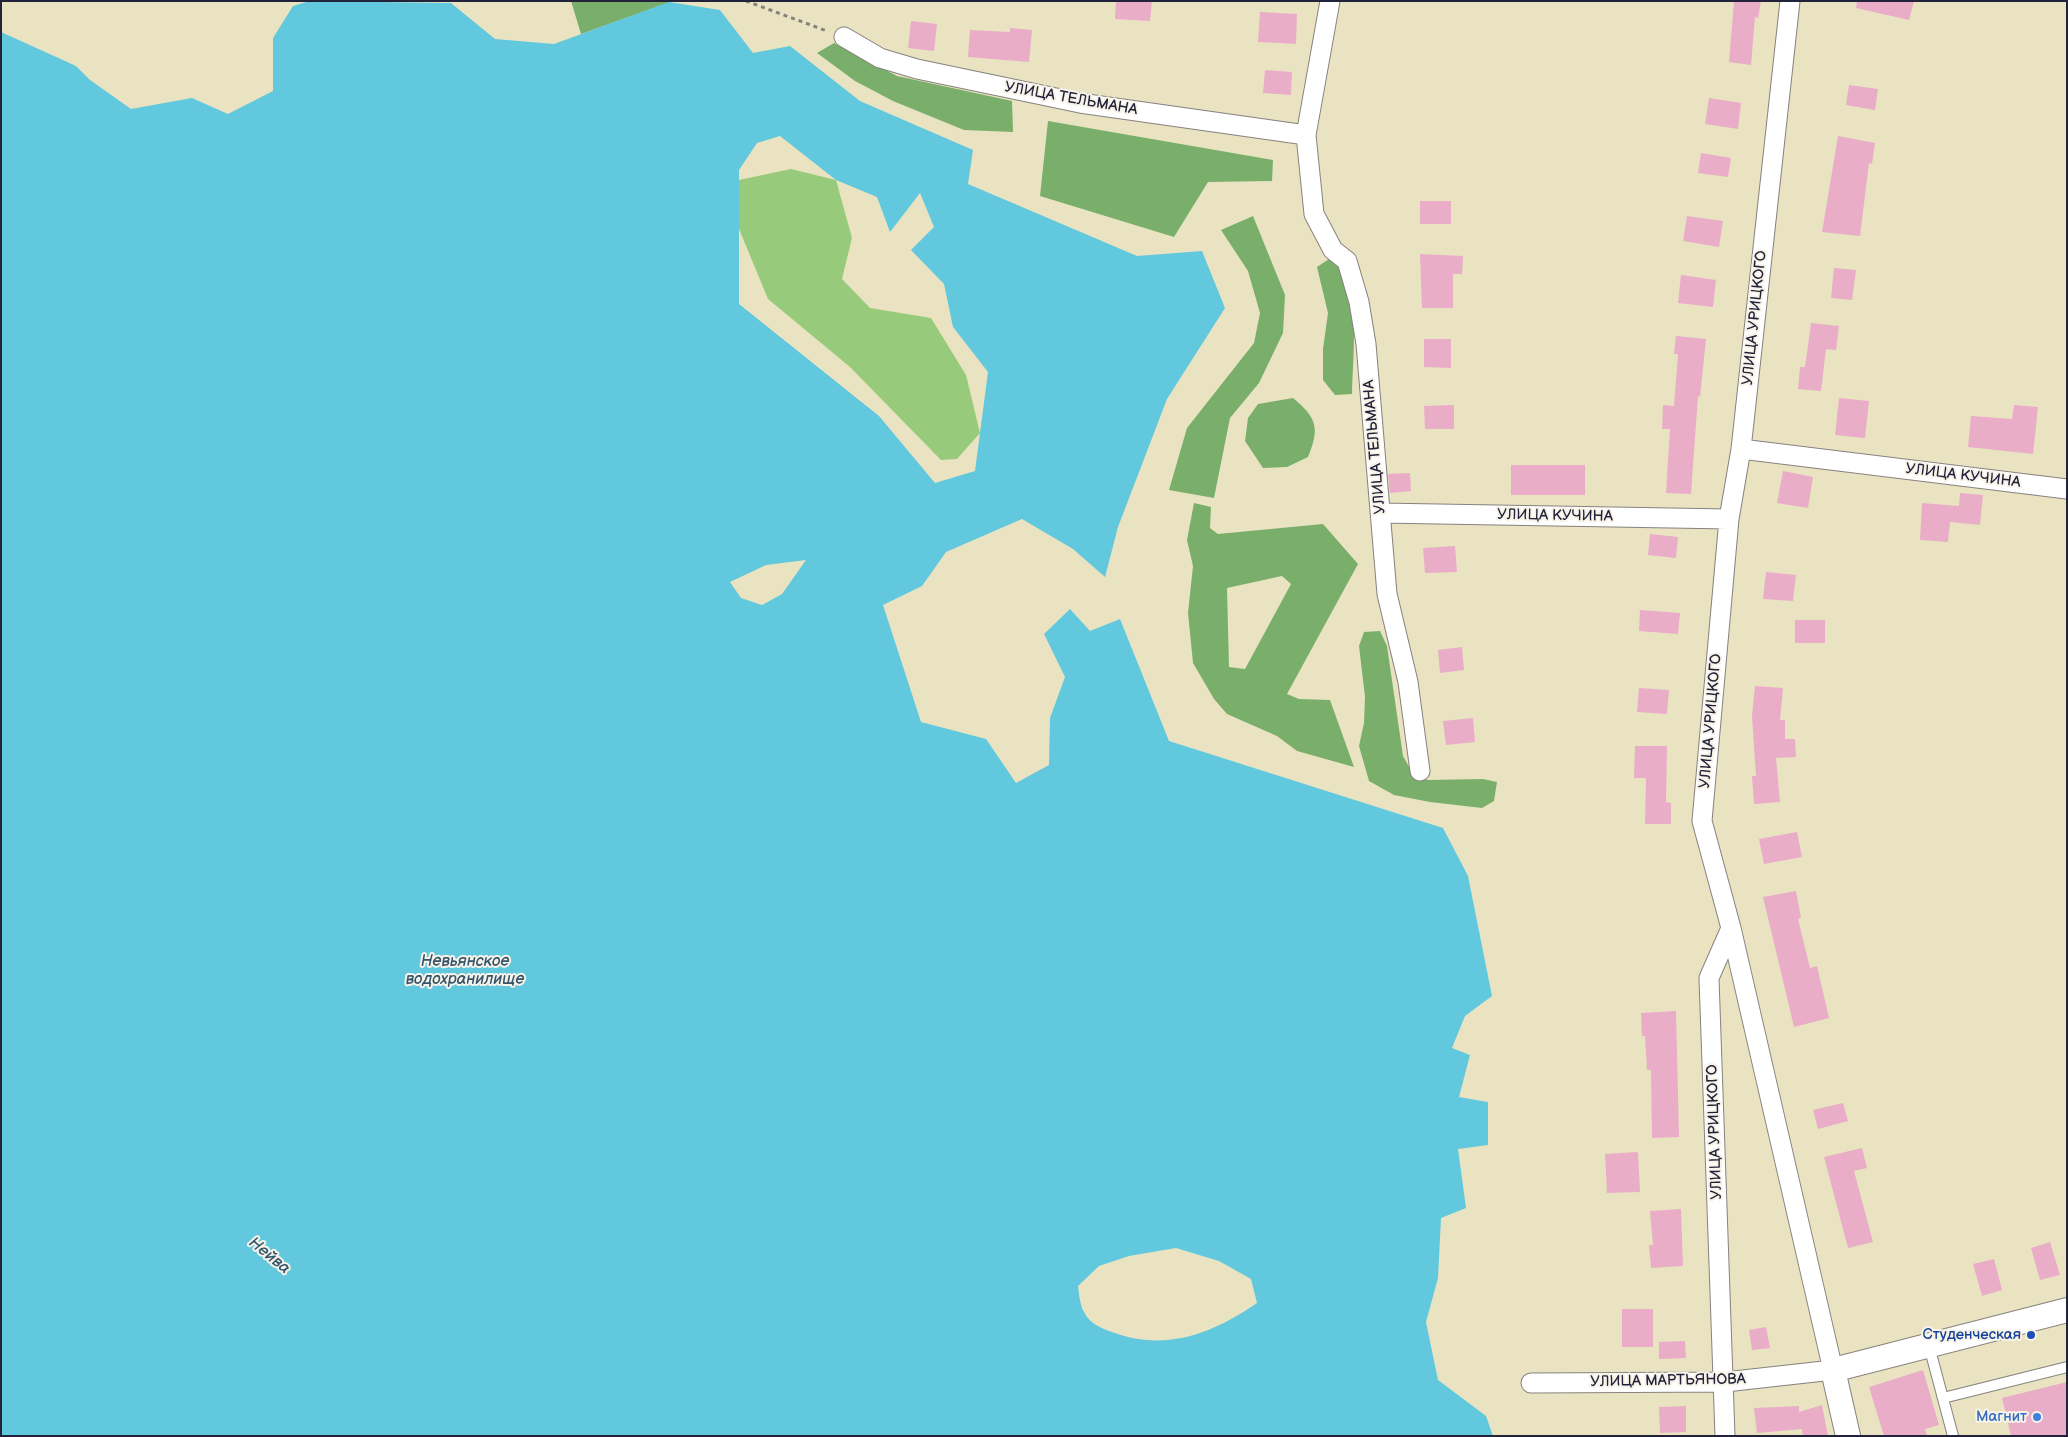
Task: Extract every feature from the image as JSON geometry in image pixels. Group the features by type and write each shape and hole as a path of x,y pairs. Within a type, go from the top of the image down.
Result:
{"street":[{"name":"УЛИЦА ТЕЛЬМАНА","path":"1330,1 1306,135 1314,214 1333,250 1347,261 1359,302 1366,344 1387,594 1408,682 1420,771"},
{"name":"УЛИЦА УРИЦКОГО","path":"1725,1436 1725,1382 1710,978 1731,928 1702,821 1729,519 1741,449 1790,1"},
{"name":"УЛИЦА ТЕЛЬМАНА","path":"844,37 880,58 936,73 1080,103 1306,135"},
{"name":"УЛИЦА КУЧИНА","path":"1741,449 2067,489"},
{"name":"УЛИЦА КУЧИНА","path":"1380,513 1729,519"},
{"path":"1731,928 1848,1436"},
{"name":"УЛИЦА МАРТЬЯНОВА","path":"1532,1383 1725,1382 1833,1370 2067,1310"}],"lane":[{"path":"1929,1346 1953,1436"},
{"path":"1943,1398 2067,1367"}],"path":[{"path":"746,1 844,37"}],"green space":[{"path":"571,1 673,1 581,34"},
{"path":"834,43 897,76 1012,101 1013,132 964,130 893,101 855,81 817,53"},
{"path":"1048,121 1273,160 1272,181 1208,182 1174,237 1040,196"},
{"path":"791,169 836,180 852,238 842,279 870,308 931,318 966,375 980,433 957,459 941,460 850,367 768,299 739,229 739,180"},
{"path":"1253,216 1285,295 1283,333 1259,383 1230,418 1214,498 1169,490 1187,428 1254,343 1260,313 1248,271 1221,230"},
{"path":"1335,255 1346,276 1353,307 1352,394 1335,395 1323,380 1323,349 1328,313 1317,267"},
{"path":"1293,398 1307,412 1314,424 1314,438 1308,457 1287,467 1263,468 1245,441 1248,418 1258,404"},
{"path":"1194,503 1211,507 1210,528 1218,534 1323,524 1358,564 1287,694 1299,699 1330,700 1354,767 1297,751 1277,736 1227,714 1214,699 1193,663 1188,613 1193,566 1187,540","holes":["1282,576 1291,584 1245,669 1229,667 1227,588"]},
{"path":"1380,631 1387,646 1403,756 1413,774 1428,780 1483,779 1497,782 1494,801 1482,808 1430,802 1394,795 1369,781 1359,746 1364,723 1365,697 1359,646 1364,632"}],"water":[{"name":"Невьянское водохранилище","path":"310,1 451,3 495,39 554,44 669,2 720,10 753,53 790,46 860,101 973,150 968,184 1137,256 1202,251 1225,308 1167,399 1118,527 1105,577 1073,549 1022,519 946,552 922,586 883,605 921,722 986,739 1016,783 1049,765 1050,718 1065,677 1044,634 1070,609 1090,631 1120,619 1169,741 1443,828 1468,876 1492,996 1465,1016 1452,1048 1470,1055 1459,1097 1488,1102 1488,1145 1458,1149 1466,1208 1441,1218 1438,1278 1426,1322 1438,1380 1486,1416 1493,1436 1,1436 1,32 76,66 90,80 131,109 192,98 228,114 273,91 273,38 293,6","holes":["780,136 836,180 877,197 890,232 920,193 934,227 911,250 944,284 953,327 988,372 975,471 935,483 879,416 739,304 739,170 757,143","806,560 782,594 762,605 741,598 730,582 766,565","1176,1248 1219,1261 1251,1279 1257,1303 1223,1323 1188,1337 1151,1340 1132,1338 1112,1332 1096,1325 1086,1316 1078,1286 1099,1266 1129,1256"]}],"building":[{"path":"1116,1 1152,1 1150,21 1115,19"},
{"path":"1734,1 1761,1 1758,18 1755,17 1751,65 1729,62"},
{"path":"1857,1 1914,1 1909,20 1856,8"},
{"path":"1260,12 1297,14 1296,44 1258,42"},
{"path":"911,21 937,24 934,51 908,48"},
{"path":"1010,28 1032,30 1029,62 968,57 970,30 1010,32"},
{"path":"1265,70 1292,72 1291,95 1263,93"},
{"path":"1849,85 1878,89 1875,110 1846,105"},
{"path":"1709,98 1741,103 1738,129 1705,124"},
{"path":"1838,136 1875,143 1872,164 1869,163 1860,236 1822,232"},
{"path":"1701,153 1731,158 1728,177 1698,173"},
{"path":"1420,201 1451,201 1451,224 1420,224"},
{"path":"1687,216 1723,221 1719,247 1683,241"},
{"path":"1420,254 1463,256 1462,274 1453,274 1453,308 1422,308"},
{"path":"1834,268 1856,270 1852,300 1831,298"},
{"path":"1681,275 1716,280 1713,307 1678,303"},
{"path":"1811,323 1839,326 1836,350 1826,349 1821,391 1798,389 1800,367 1805,367"},
{"path":"1676,336 1706,339 1700,397 1698,396 1691,494 1666,493 1670,429 1662,429 1663,405 1674,406 1678,354 1674,354"},
{"path":"1424,339 1451,339 1451,368 1424,367"},
{"path":"1839,398 1869,401 1865,438 1835,435"},
{"path":"1454,405 1454,429 1425,429 1424,406"},
{"path":"2014,405 2038,407 2033,454 1968,447 1971,416 2012,419"},
{"path":"1511,465 1585,465 1585,495 1511,495"},
{"path":"1783,471 1813,477 1808,508 1777,503"},
{"path":"1410,473 1411,491 1390,493 1388,474"},
{"path":"1960,493 1983,495 1980,525 1950,522 1948,542 1920,540 1922,503 1959,506"},
{"path":"1650,534 1678,537 1676,558 1648,555"},
{"path":"1455,546 1457,572 1425,573 1423,548"},
{"path":"1766,572 1796,575 1793,601 1763,599"},
{"path":"1640,610 1680,613 1678,634 1639,631"},
{"path":"1795,620 1825,620 1825,643 1795,643"},
{"path":"1462,647 1464,670 1440,673 1438,650"},
{"path":"1755,686 1783,688 1780,720 1785,720 1785,739 1795,739 1796,757 1776,758 1780,802 1754,804 1752,776 1756,776 1752,716"},
{"path":"1639,688 1669,690 1667,714 1637,712"},
{"path":"1473,718 1475,742 1446,745 1443,721"},
{"path":"1635,746 1667,746 1666,802 1671,803 1671,824 1645,824 1646,778 1634,778"},
{"path":"1797,832 1802,857 1764,864 1759,839"},
{"path":"1796,891 1801,918 1798,919 1810,968 1817,966 1829,1018 1794,1027 1763,897"},
{"path":"1676,1011 1679,1137 1652,1138 1651,1070 1647,1070 1645,1036 1642,1036 1641,1013"},
{"path":"1843,1103 1848,1121 1818,1129 1813,1110"},
{"path":"1862,1148 1867,1168 1854,1171 1873,1242 1848,1248 1824,1157"},
{"path":"1638,1152 1640,1192 1607,1193 1605,1154"},
{"path":"1681,1209 1683,1266 1651,1268 1649,1245 1653,1245 1650,1211"},
{"path":"2050,1242 2060,1275 2040,1280 2031,1248"},
{"path":"1994,1259 2002,1290 1982,1296 1973,1264"},
{"path":"1622,1309 1653,1309 1653,1347 1622,1347"},
{"path":"1766,1327 1770,1348 1752,1350 1749,1330"},
{"path":"1685,1341 1686,1358 1659,1359 1659,1342"},
{"path":"1923,1370 1939,1425 1925,1429 1927,1436 1884,1436 1869,1387"},
{"name":"Магнит","path":"2067,1382 2067,1436 2011,1436 2002,1398"},
{"path":"1822,1405 1828,1436 1803,1436 1802,1429 1757,1433 1754,1408 1799,1406 1799,1412"},
{"path":"1686,1406 1686,1432 1660,1433 1659,1407"}],"place":[{"name":"Студенческая","path":"2031,1335"},
{"name":"Магнит","path":"2037,1417"}],"water label":[{"name":"Нейва","path":"269,1256"}]}
